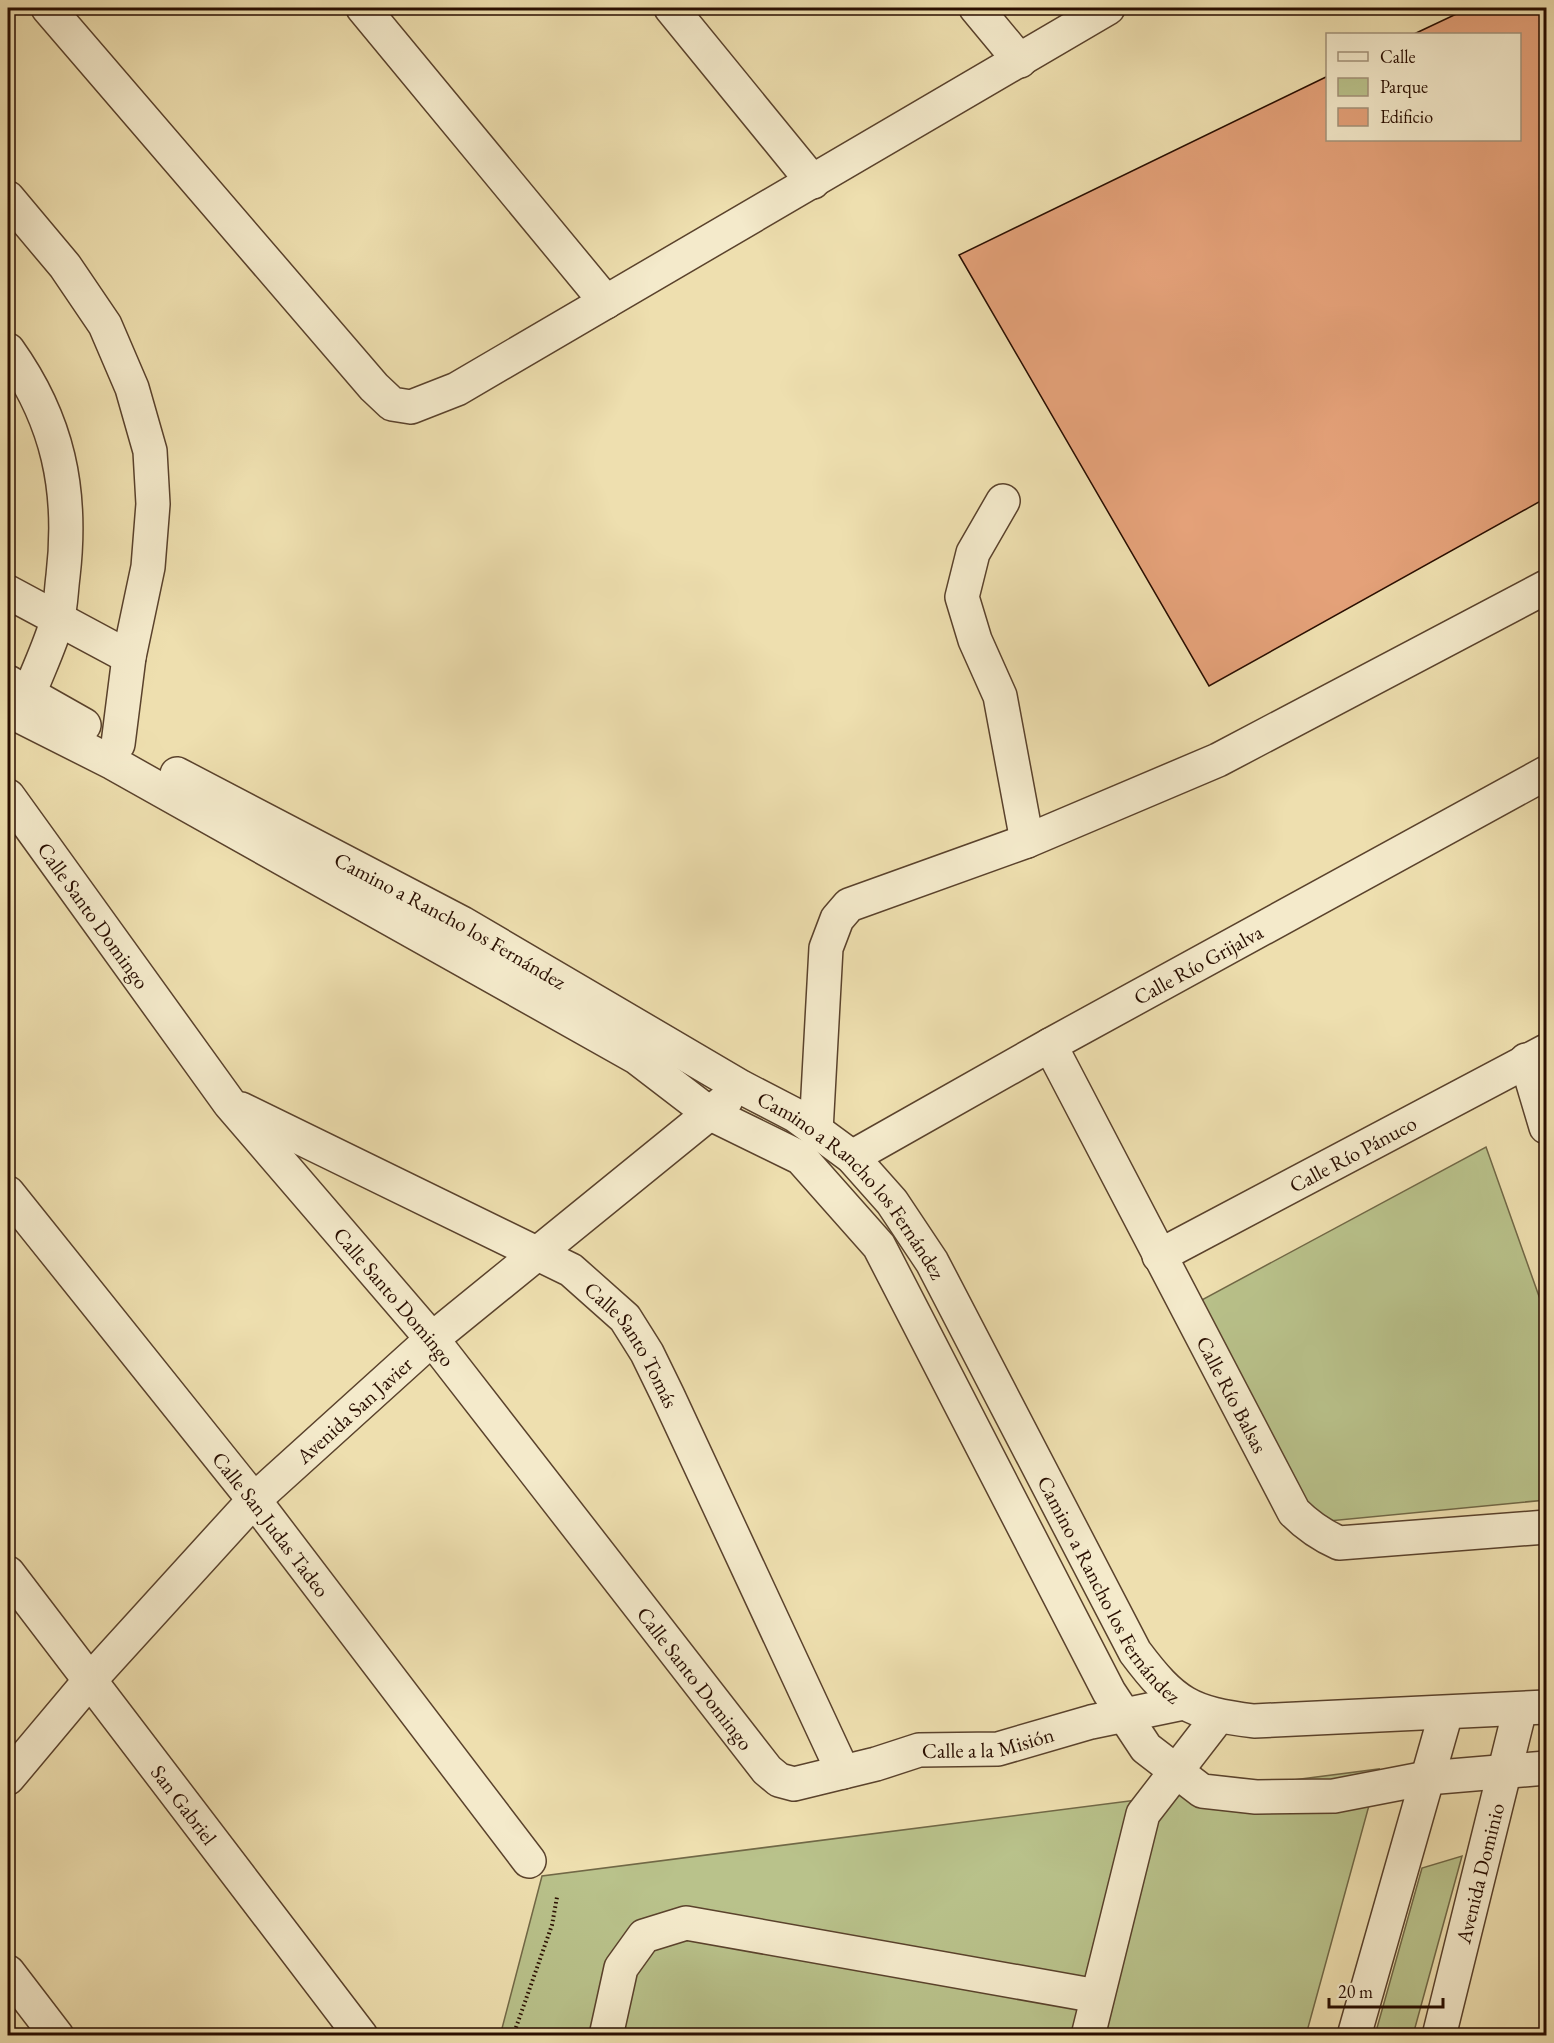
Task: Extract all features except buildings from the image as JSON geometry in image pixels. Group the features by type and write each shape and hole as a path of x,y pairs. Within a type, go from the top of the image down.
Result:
{"street":[{"path":"48,8 374,387 392,404 411,407 448,393 1108,8"},
{"path":"363,8 606,302"},
{"path":"671,8 813,182"},
{"path":"976,8 1020,61"},
{"path":"8,198 65,266 105,325 132,388 150,452 153,504 148,567 129,657 118,744"},
{"path":"8,350 27,378 48,423 63,473 65,554 57,620 15,696 113,763 636,1057 709,1113 801,1158 879,1246 1104,1681 1146,1748 1203,1791 1256,1797 1334,1797 1427,1778 1546,1768"},
{"path":"1003,501 973,554 962,597 975,639 1000,696 1028,841"},
{"path":"816,1131 826,948 837,919 849,905 1028,841 1218,760 1546,586"},
{"path":"8,592 129,657"},
{"name":"Camino a Rancho los Fernández","path":"15,696 118,744 462,923 741,1087 795,1115 852,1157 892,1202 932,1262 1134,1652 1157,1681 1183,1703 1218,1717 1292,1722 1533,1708"},
{"name":"Calle Río Grijalva","path":"852,1157 1050,1045 1546,773"},
{"name":"Calle Santo Domingo","path":"8,796 230,1104 432,1339 767,1770 778,1780 794,1784"},
{"name":"Calle Río Balsas","path":"1050,1045 1294,1512 1321,1536 1339,1543 1365,1543 1546,1527"},
{"path":"1536,1056 1546,1127"},
{"name":"Calle Río Pánuco","path":"1159,1256 1536,1056"},
{"name":"Avenida San Javier","path":"8,1778 91,1679 254,1500 432,1339 741,1087"},
{"name":"Calle Santo Tomás","path":"230,1104 571,1270 625,1318 647,1353 843,1772"},
{"name":"Calle San Judas Tadeo","path":"8,1193 254,1500 529,1861"},
{"name":"San Gabriel","path":"8,1573 361,2036"},
{"name":"Calle a la Misión","path":"794,1784 919,1750 998,1749 1091,1722 1183,1703"},
{"name":"Avenida Dominio","path":"1439,2036 1505,1773 1533,1708"},
{"path":"1354,2036 1446,1713"},
{"path":"1088,2036 1143,1814 1218,1717"},
{"path":"606,2036 621,1968 644,1936 686,1923 1097,1996"},
{"path":"8,1972 57,2036"}],"path":[{"path":"513,2036 552,1925 557,1897"}],"green space":[{"path":"1486,1147 1546,1316 1546,1500 1308,1523 1198,1302"},
{"path":"1379,1769 1306,2035 500,2036 542,1876"},
{"path":"1462,1856 1413,2035 1375,2035 1422,1868"}]}
